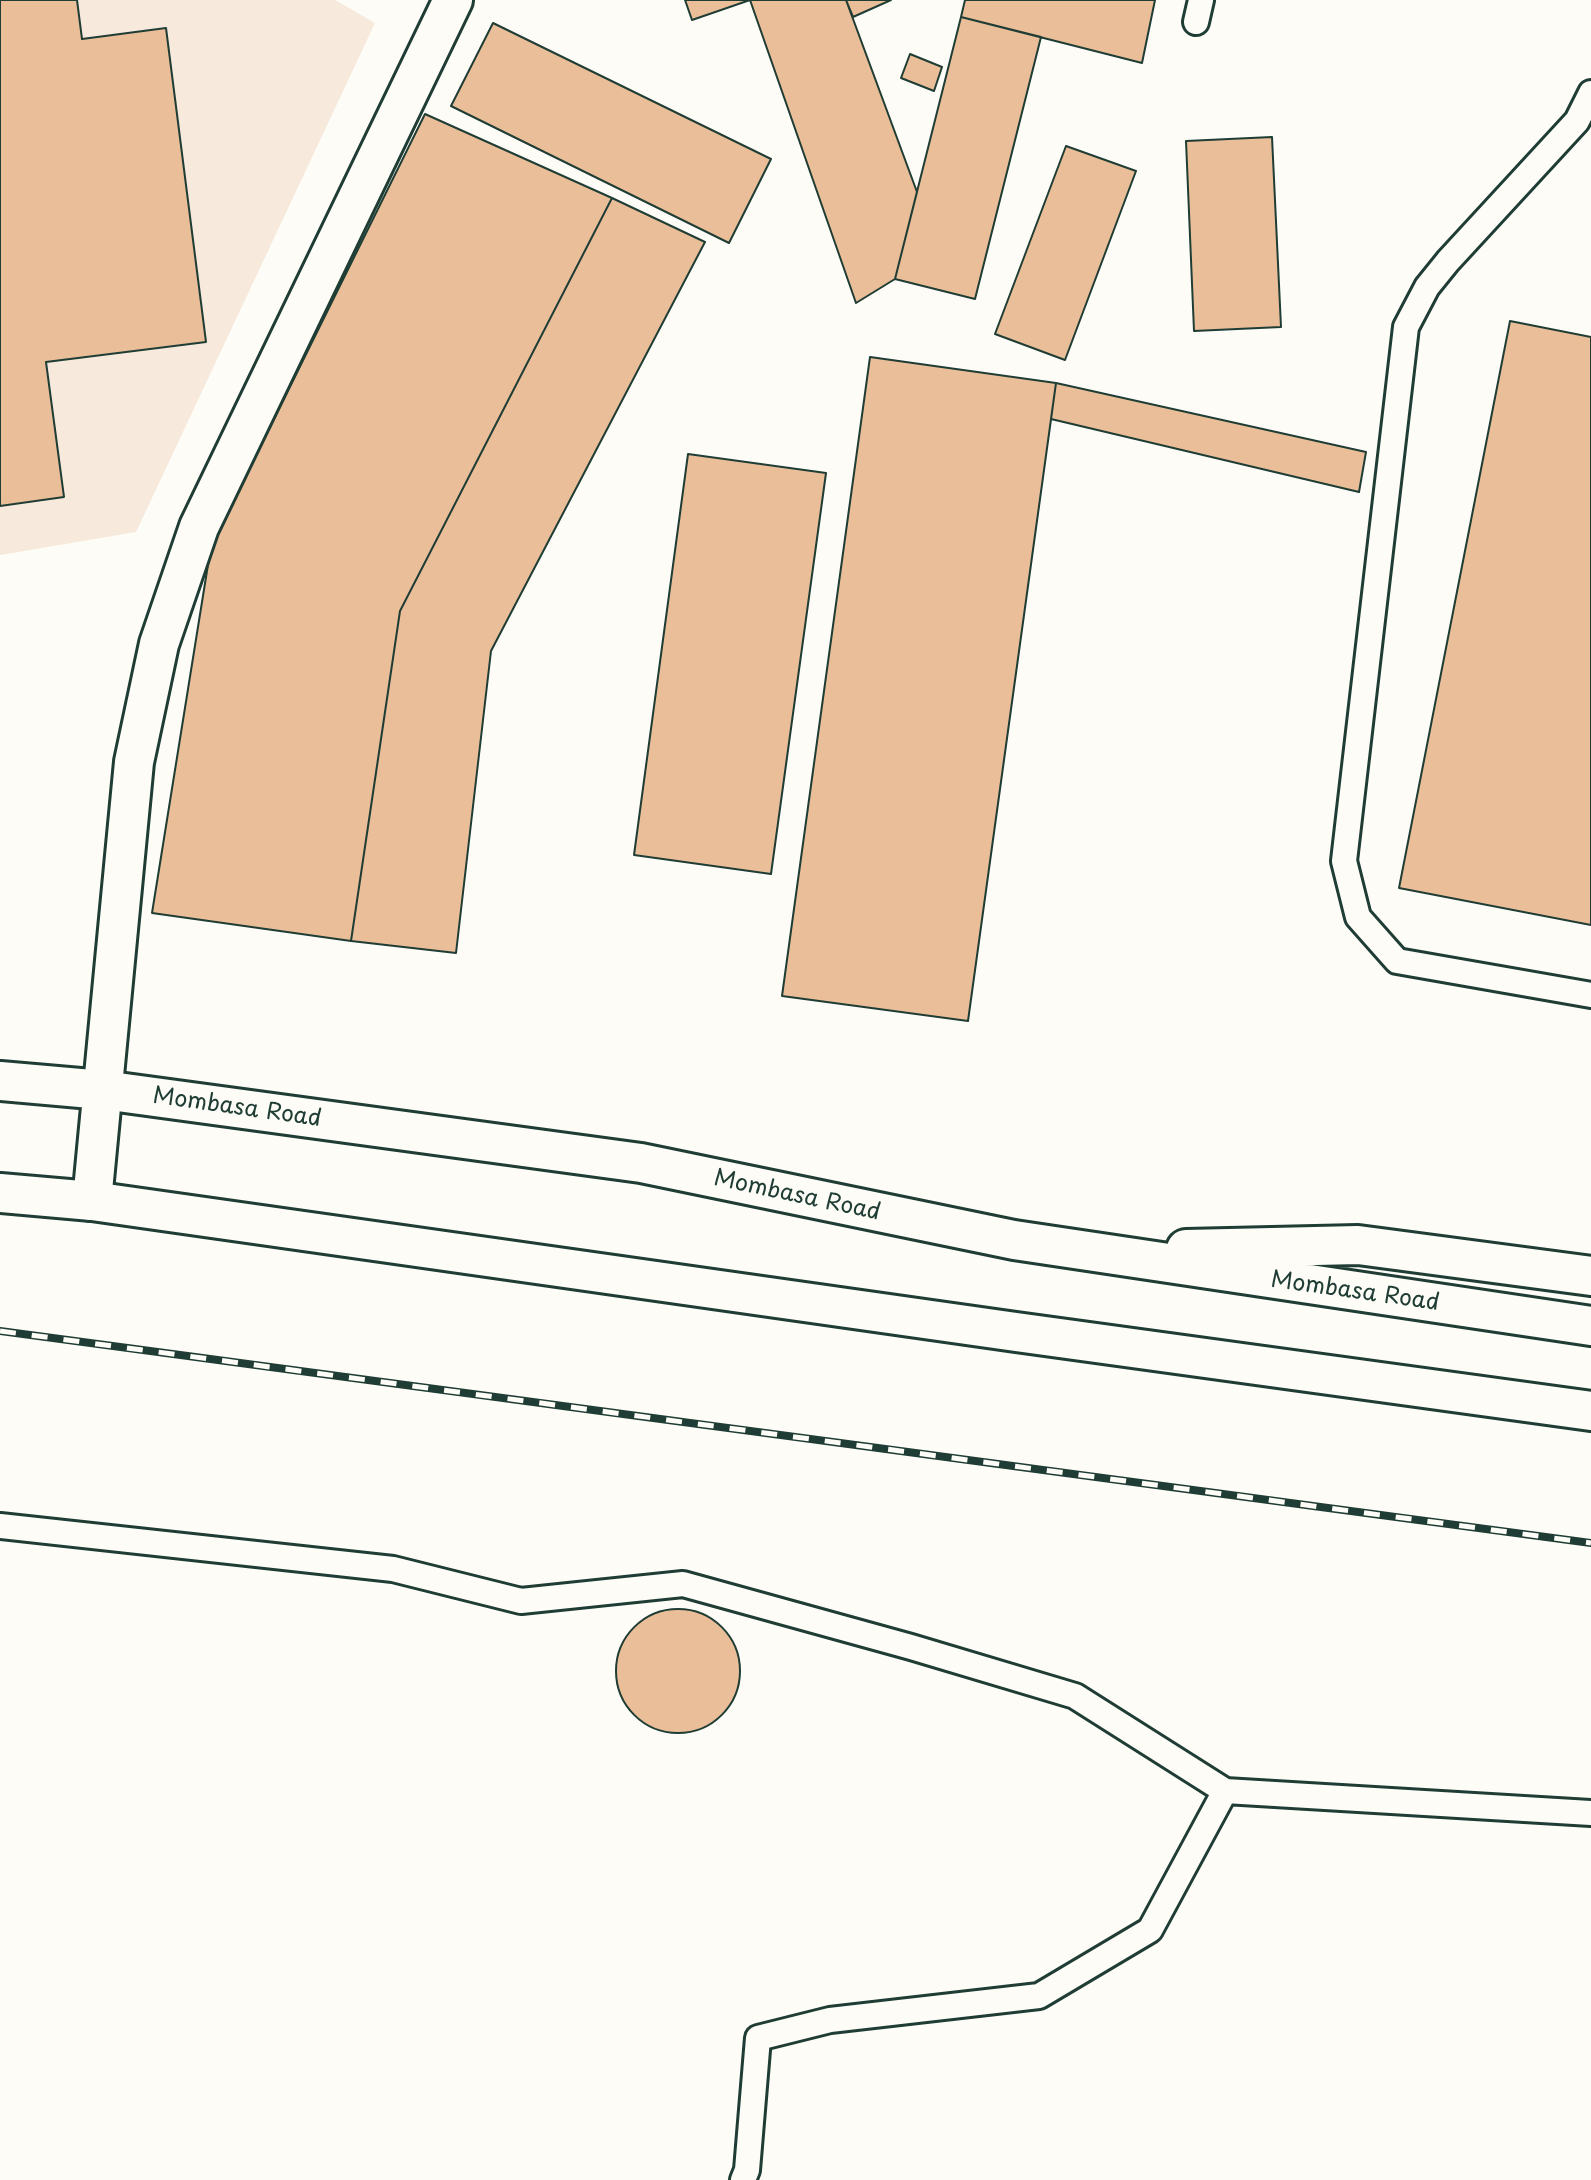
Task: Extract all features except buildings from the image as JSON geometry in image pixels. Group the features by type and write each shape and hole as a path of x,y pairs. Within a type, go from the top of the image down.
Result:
{"main road":[{"path":"92,1201 134,762 159,644 199,527 453,0"},
{"name":"Mombasa Road","path":"0,1082 103,1090 640,1163 1014,1240 1591,1326"},
{"path":"0,1193 92,1201 1591,1411"},
{"path":"1079,1251 1358,1245 1591,1276"}],"lane":[{"path":"1591,93 1577,121 1427,286 1406,327 1344,861 1358,918 1398,961 1591,995"},
{"path":"0,1526 393,1569 521,1601 683,1584 1075,1696 1225,1791 1591,1813"},
{"path":"743,2180 747,2170 758,2038 830,2020 1039,1996 1150,1930 1225,1791"}],"shaded area":[{"path":"0,0 335,0 375,23 136,532 0,555"}],"railway":[{"path":"0,1331 1591,1543"}]}
